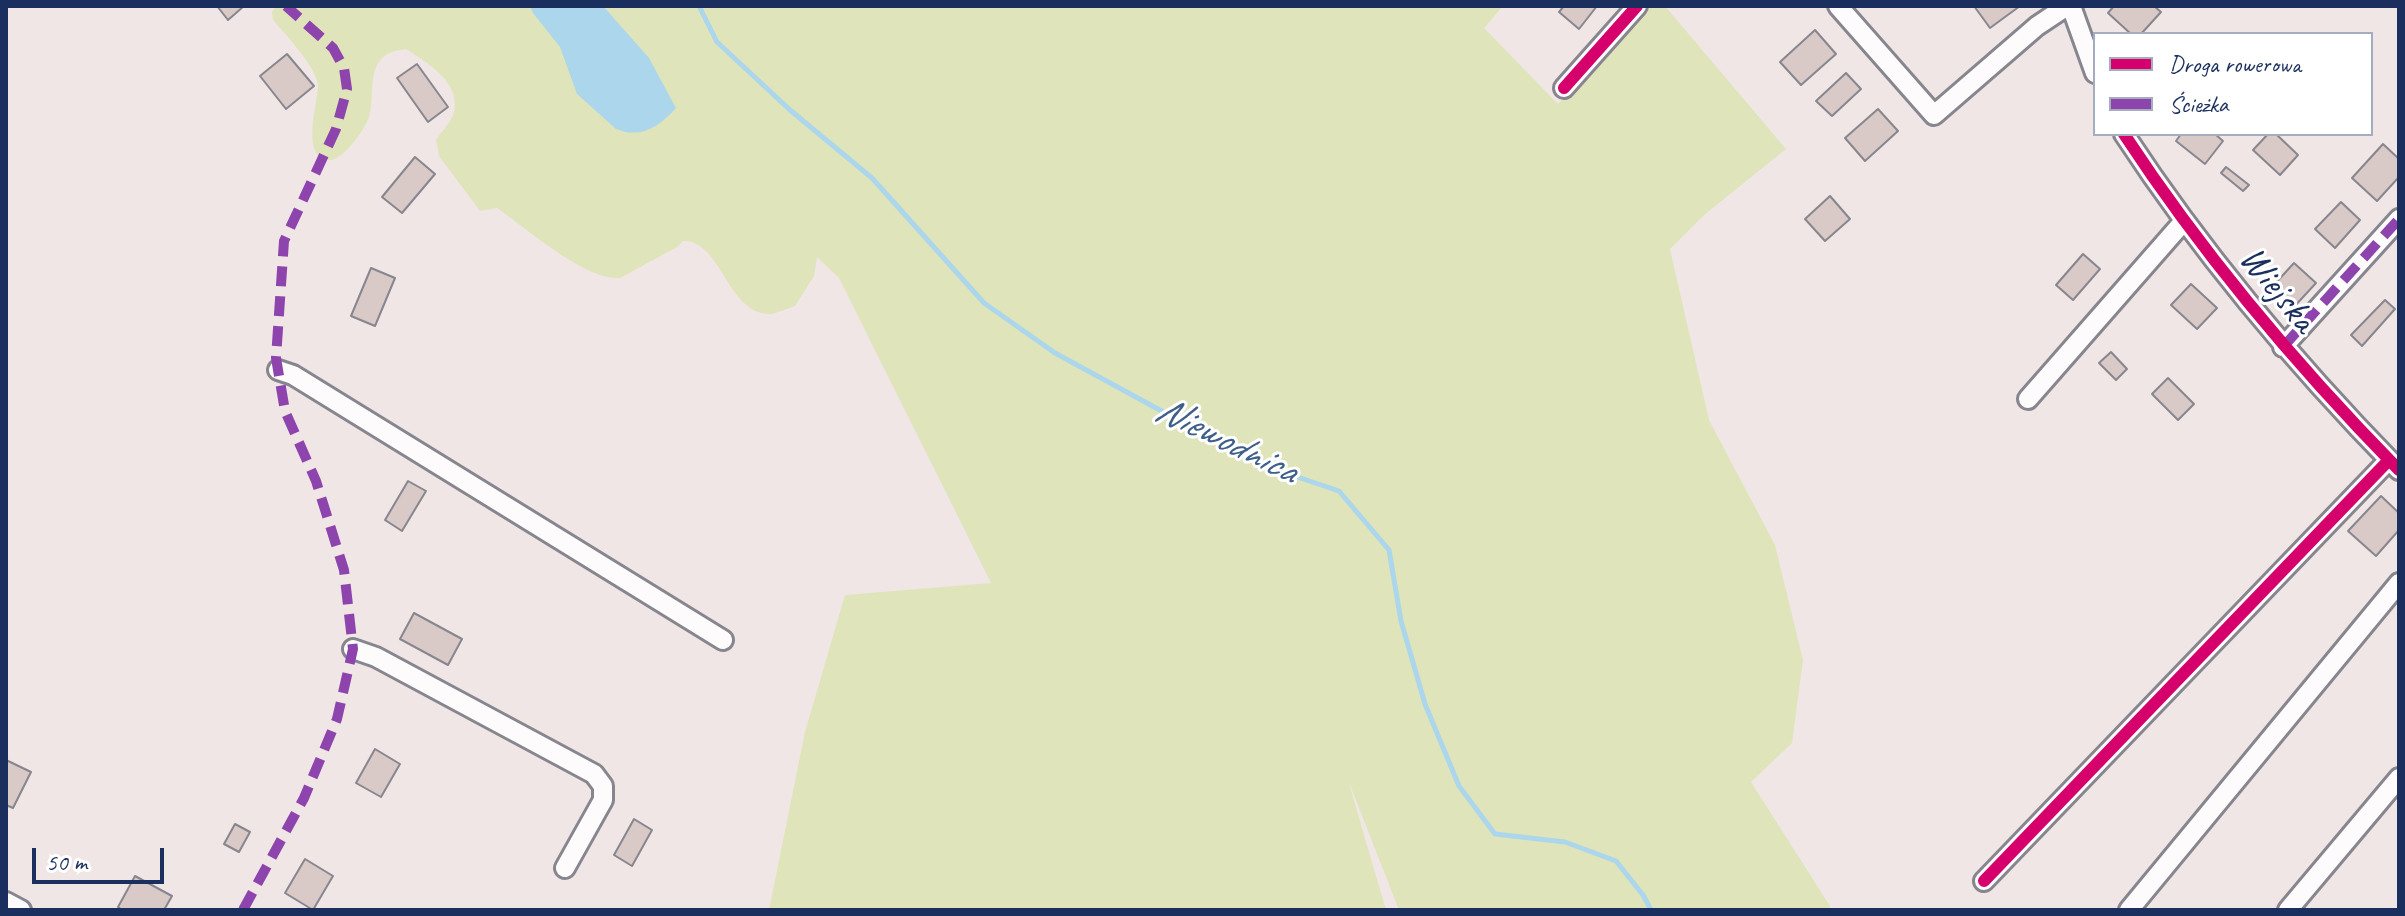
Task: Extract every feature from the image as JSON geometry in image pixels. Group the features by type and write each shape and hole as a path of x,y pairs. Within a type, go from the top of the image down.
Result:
{"street":[{"path":"1564,88 1637,6"},
{"path":"1838,6 1934,115 2037,26 2069,6 2093,68"},
{"name":"Wiejska","path":"2125,136 2184,221 2283,347 2394,465"},
{"path":"2283,347 2399,219"},
{"path":"2028,399 2184,221"},
{"path":"278,370 293,375 723,640"},
{"path":"1984,881 2394,465"},
{"path":"2129,910 2399,583"},
{"path":"353,649 376,657 594,774 603,786 603,800 565,868"},
{"path":"2288,910 2399,778"},
{"path":"6,902 21,910"}],"green space":[{"path":"276,6 1503,6 1484,28 1558,104 1645,6 1665,6 1786,149 1704,215 1670,249 1709,420 1775,545 1803,660 1792,743 1751,782 1830,906 1829,910 1399,910 1348,780 1386,910 769,910 805,732 845,595 991,583 839,278 817,257 814,276 795,306 771,314 756,311 744,303 716,263 696,244 683,241 620,278 591,271 540,240 497,208 480,211 439,156 436,140 454,112 452,91 440,74 406,49 387,54 379,62 374,74 369,117 363,129 340,156 328,160 315,149 313,139 317,79 300,52 273,20 272,12"}],"water":[{"path":"530,6 603,6 649,58 676,108 663,121 641,132 616,129 577,94 560,47"}],"building":[{"path":"217,6 244,6 228,20"},
{"path":"1564,6 1597,6 1579,29 1559,12"},
{"path":"1974,6 2020,6 1990,28"},
{"path":"2114,6 2154,6 2161,12 2143,32 2129,32 2108,13"},
{"path":"1815,30 1836,54 1801,85 1780,62"},
{"path":"287,54 314,86 286,109 260,76"},
{"path":"417,64 448,107 428,122 397,78"},
{"path":"1846,73 1861,89 1832,116 1816,101"},
{"path":"1878,109 1898,131 1865,161 1845,138"},
{"path":"2180,136 2217,136 2223,141 2205,164 2176,141"},
{"path":"2266,136 2278,136 2298,155 2280,175 2253,150"},
{"path":"2383,144 2399,159 2399,177 2377,201 2352,178"},
{"path":"415,157 435,174 402,213 382,197"},
{"path":"2226,167 2249,185 2243,191 2221,173"},
{"path":"1830,196 1850,219 1825,241 1805,219"},
{"path":"2341,202 2360,220 2335,248 2315,229"},
{"path":"2083,254 2100,269 2073,300 2056,285"},
{"path":"2294,263 2316,283 2293,308 2271,288"},
{"path":"371,268 395,278 375,326 351,316"},
{"path":"2191,284 2217,308 2197,329 2171,305"},
{"path":"2385,300 2395,309 2362,346 2351,335"},
{"path":"2111,352 2127,369 2116,380 2099,363"},
{"path":"2168,378 2194,404 2178,420 2152,394"},
{"path":"408,481 426,491 402,531 385,520"},
{"path":"2381,496 2399,513 2399,530 2376,556 2348,531"},
{"path":"414,613 462,639 448,665 400,639"},
{"path":"375,749 400,764 381,797 356,783"},
{"path":"6,760 31,772 13,808 6,805"},
{"path":"634,819 652,830 632,866 614,855"},
{"path":"235,824 250,832 239,852 224,844"},
{"path":"305,859 333,876 313,910 285,893"},
{"path":"135,876 172,896 164,910 122,910 118,907"}],"waterway":[{"name":"Niewodnica","path":"699,6 717,42 790,110 872,178 984,303 1055,353 1259,464 1339,491 1389,550 1401,621 1425,704 1459,786 1495,834 1565,842 1616,861 1651,910"}],"marked path":[{"path":"243,910 304,798 337,719 353,649 344,570 316,481 285,411 276,358 284,241 336,129 347,89 344,68 333,48 286,6"},
{"path":"2283,347 2399,219"}],"cycle path":[{"path":"1564,88 1637,6"},
{"path":"2125,136 2186,223 2253,309 2324,391 2399,470"},
{"path":"1984,881 2389,460"}]}
